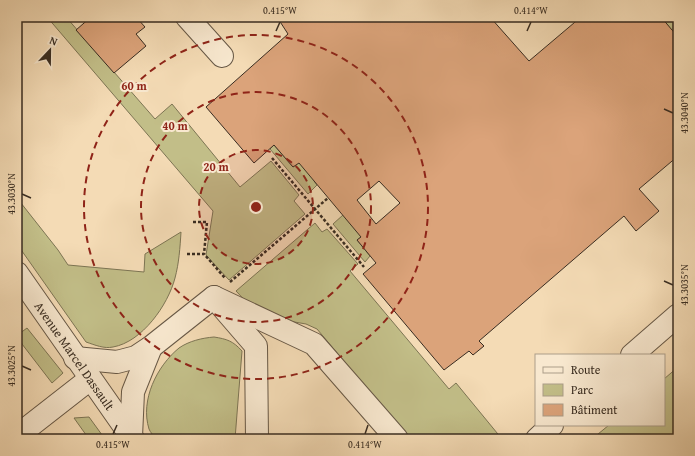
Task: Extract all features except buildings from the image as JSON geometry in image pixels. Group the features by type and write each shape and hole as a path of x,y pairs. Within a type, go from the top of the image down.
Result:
{"street":[{"path":"187,17 222,56"},
{"name":"Avenue Marcel Dassault","path":"17,273 132,438"},
{"path":"75,358 117,362 136,356 151,347 214,297"},
{"path":"214,297 256,346 257,439"},
{"path":"214,297 314,344 397,439"},
{"path":"633,354 678,314"},
{"path":"132,438 133,392 151,347"},
{"path":"17,436 90,379"},
{"path":"536,439 551,426"}],"path":[{"path":"272,158 364,267"},
{"path":"193,222 207,222 204,254 229,283 328,198"},
{"path":"186,254 204,254"}],"green space":[{"path":"47,17 66,17 155,119 172,104 240,187 271,161 299,195 294,201 305,214 229,280 206,255 213,211"},
{"path":"661,17 678,17 678,38"},
{"path":"274,145 293,167 303,159 319,177 314,181 317,185 308,194 270,149"},
{"path":"17,198 68,265 144,272 145,254 181,232 180,250 172,289 160,310 144,330 124,344 113,347 103,347 86,342 17,244"},
{"path":"343,215 368,231 357,240 370,256 365,262 333,224"},
{"path":"315,223 322,232 327,229 358,264 350,271 449,389 456,383 502,439 409,439 317,329 306,324 260,316 236,291"},
{"path":"27,328 63,373 52,383 22,344 19,334"},
{"path":"214,337 230,341 242,351 235,439 156,439 149,429 147,407 152,384 157,374 171,355 179,348 196,340"},
{"path":"678,367 678,439 592,439 608,426 665,426 665,378"},
{"path":"89,417 105,439 89,439 74,418"}]}
